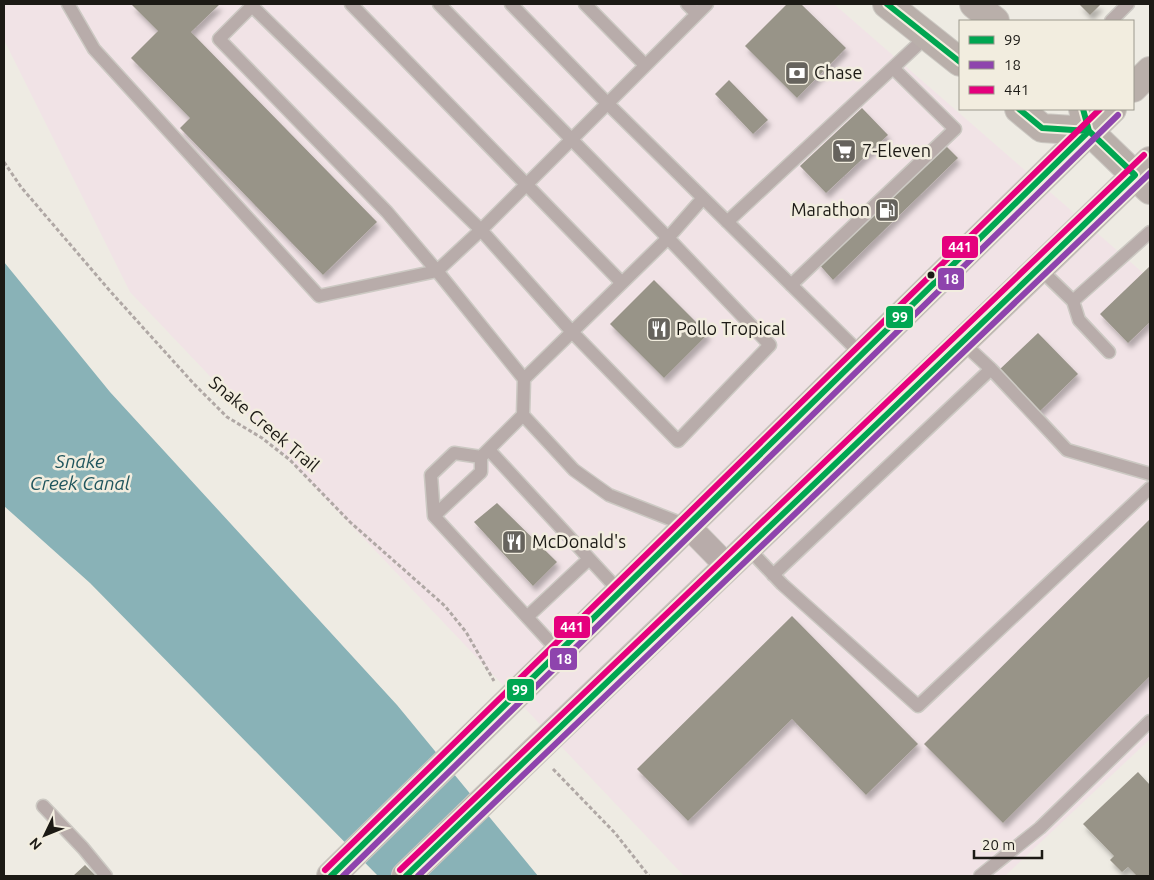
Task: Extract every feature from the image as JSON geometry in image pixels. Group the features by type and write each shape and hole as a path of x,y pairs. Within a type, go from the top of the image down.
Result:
{"main road":[{"path":"887,4 959,61"},
{"path":"974,4 994,20"},
{"path":"1134,87 1150,71"},
{"path":"1020,110 1042,128 1086,120 1110,110"},
{"path":"406,876 727,566 1040,269 1145,175 1086,120"},
{"path":"331,876 862,355 1086,120"}],"street":[{"path":"688,526 727,566"}],"lane":[{"path":"68,4 94,48 319,296 436,271 481,230 707,4"},
{"path":"351,4 622,283"},
{"path":"434,516 481,472 485,454 523,415 524,379 387,212 219,39 253,5 481,230 572,332 678,441 770,345 572,138 440,4"},
{"path":"511,4 607,103 862,355"},
{"path":"585,4 645,65"},
{"path":"688,4 697,14"},
{"path":"1112,20 1128,4"},
{"path":"727,222 927,36"},
{"path":"791,285 955,129 893,68"},
{"path":"524,379 668,238 703,198"},
{"path":"1073,301 1150,232"},
{"path":"1040,269 1073,301 1079,320 1109,352"},
{"path":"963,343 991,369 1067,450 1150,474"},
{"path":"773,575 991,369"},
{"path":"523,415 574,470 609,495 688,526"},
{"path":"560,653 434,516 431,475 454,453 485,454 620,592"},
{"path":"748,547 773,575 918,706 1150,488"},
{"path":"527,617 589,559"},
{"path":"980,876 1040,828 1150,721"},
{"path":"43,806 83,848 106,876"}],"path":[{"name":"Snake Creek Trail","path":"4,162 22,187 116,298 159,347 227,417 262,438 290,460 350,522 450,612 466,632 495,684 510,701"},
{"path":"534,751 615,833 649,876"}],"shaded area":[{"path":"4,4 834,4 1150,279 1150,739 1005,876 684,876 130,292 4,40"}],"water":[{"name":"Snake Creek Canal","path":"4,262 110,392 397,705 538,876 378,876 90,583 4,506"}],"building":[{"path":"131,4 220,4 191,32 377,222 323,275 180,128 190,118 131,58 158,31"},
{"name":"Chase","path":"787,4 801,4 846,48 797,98 745,46"},
{"path":"1079,4 1101,4 1090,15"},
{"path":"729,80 768,120 753,134 715,94"},
{"name":"7-Eleven","path":"862,108 888,135 826,193 800,166"},
{"name":"Marathon","path":"941,141 958,158 833,280 817,262"},
{"path":"1150,266 1150,322 1128,343 1100,314"},
{"name":"Pollo Tropical","path":"654,280 708,334 664,378 610,324"},
{"path":"1038,333 1078,374 1039,412 998,371"},
{"name":"McDonald's","path":"497,503 557,562 533,586 474,522"},
{"path":"1150,519 1150,676 1003,823 924,744"},
{"path":"792,616 918,744 866,795 792,719 688,821 637,769"},
{"path":"1138,772 1150,785 1150,876 1137,876 1128,867 1122,872 1110,860 1114,856 1083,824"},
{"path":"85,865 96,876 73,876"}],"transit line":[{"name":"99","path":"887,4 959,61"},
{"name":"99","path":"1020,110 1042,128 1089,131"},
{"name":"99","path":"406,876 1135,175 1089,131 1083,110"},
{"name":"441","path":"325,870 1099,110"},
{"name":"18","path":"343,876 1118,115"},
{"name":"99","path":"331,876 1089,131"},
{"name":"441","path":"400,870 1144,155"},
{"name":"18","path":"418,876 1150,173"}],"place":[{"name":"Chase","path":"797,73"},
{"name":"7-Eleven","path":"844,151"},
{"name":"Marathon","path":"887,210"},
{"name":"Pollo Tropical","path":"659,329"},
{"name":"McDonald's","path":"514,542"}]}
